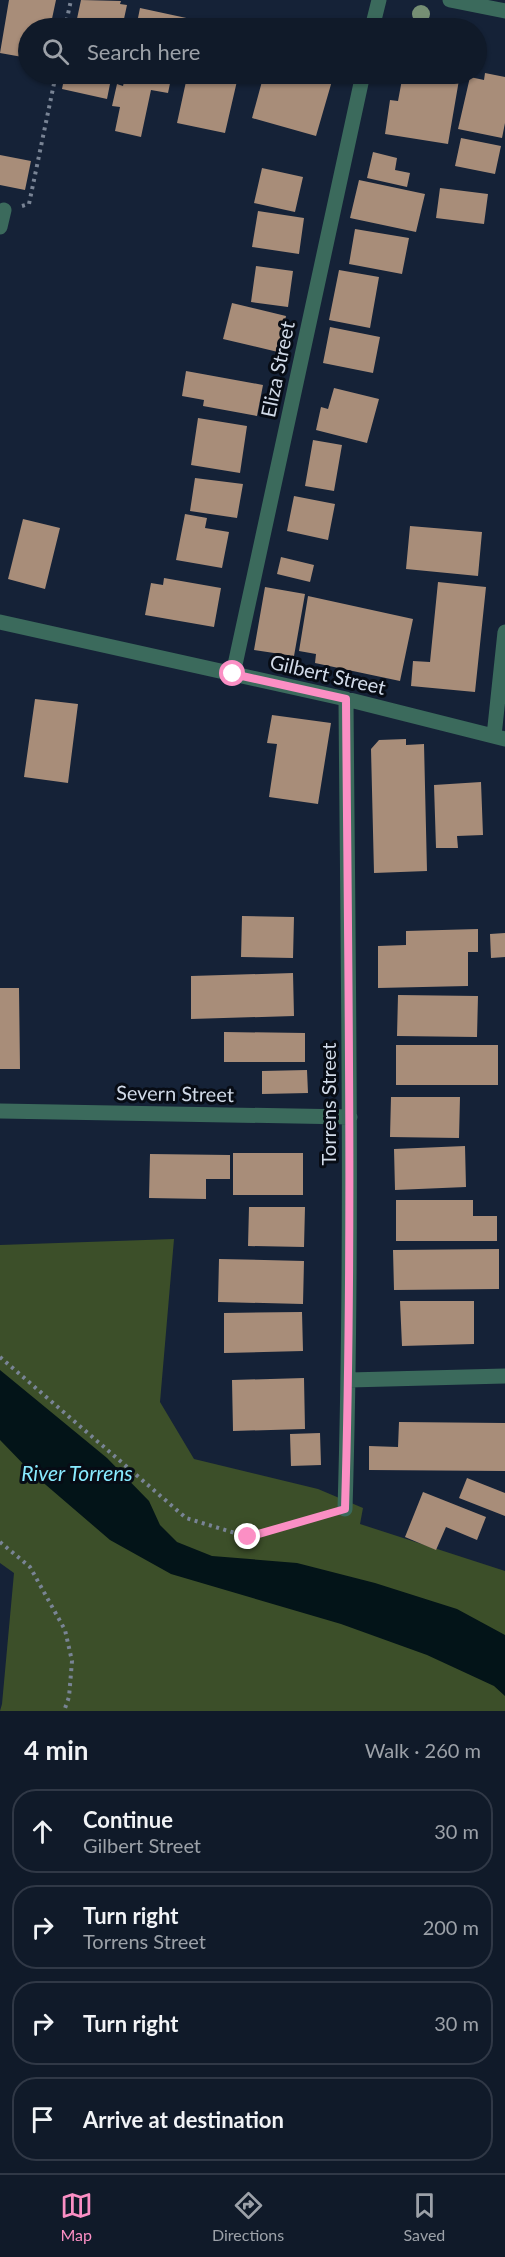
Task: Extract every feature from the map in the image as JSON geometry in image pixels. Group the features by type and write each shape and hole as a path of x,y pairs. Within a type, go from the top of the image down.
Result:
{"street":[{"path":"374,18 379,0"},
{"path":"450,0 505,11"},
{"name":"Eliza Street","path":"233,674 361,84"},
{"path":"0,227 3,210"},
{"name":"Gilbert Street","path":"0,622 346,699 500,737"},
{"path":"500,737 505,632"},
{"name":"Torrens Street","path":"345,1509 349,1380 350,1116 346,699"},
{"name":"Severn Street","path":"0,1111 350,1116"},
{"path":"349,1380 505,1376"}],"path":[{"path":"67,18 71,0"},
{"path":"3,210 29,204 54,84"},
{"path":"0,1356 186,1518 248,1537 345,1509"},
{"path":"0,1542 30,1567 65,1630 72,1661 69,1697 64,1711"}],"green space":[{"path":"174,1239 160,1402 194,1459 318,1489 363,1508 360,1524 505,1571 505,1711 0,1711 14,1573 0,1563 0,1245"}],"water":[{"name":"River Torrens","path":"0,1370 107,1458 149,1501 160,1525 177,1542 212,1556 297,1563 375,1583 457,1609 505,1635 505,1696 494,1686 427,1655 341,1624 171,1574 110,1540 32,1473 0,1440"}],"building":[{"path":"9,0 56,0 52,18 18,18 18,56 0,53"},
{"path":"81,0 121,1 120,4 127,5 124,18 77,18"},
{"path":"140,8 186,18 138,18"},
{"path":"487,73 505,77 505,123 502,138 458,129 468,84 487,84"},
{"path":"63,84 110,84 107,99 62,89"},
{"path":"117,84 123,86 124,84 170,84 168,93 151,90 141,137 115,131 120,107 112,106"},
{"path":"185,84 236,84 225,133 177,123"},
{"path":"261,84 331,84 316,136 252,118"},
{"path":"401,84 458,84 448,144 385,134 390,100 398,101"},
{"path":"461,138 501,146 495,174 455,166"},
{"path":"373,152 397,158 395,170 410,173 407,187 367,178"},
{"path":"0,155 31,161 25,190 0,185"},
{"path":"262,168 303,177 295,212 254,203"},
{"path":"359,180 425,194 416,232 350,218"},
{"path":"440,188 488,194 484,224 436,218"},
{"path":"258,211 304,218 299,254 252,247"},
{"path":"355,229 409,238 402,274 349,264"},
{"path":"256,266 293,271 288,307 251,302"},
{"path":"339,270 379,277 370,328 329,320"},
{"path":"232,303 286,316 278,352 223,339"},
{"path":"330,327 380,337 373,373 323,363"},
{"path":"186,371 263,385 257,416 203,406 204,400 182,396"},
{"path":"334,388 379,399 367,443 316,430 321,407 328,409"},
{"path":"198,418 247,426 240,473 191,465"},
{"path":"313,440 342,445 334,491 305,486"},
{"path":"195,478 243,484 237,518 190,511"},
{"path":"294,496 335,504 328,540 287,531"},
{"path":"185,514 207,518 205,528 229,532 222,568 176,560"},
{"path":"23,519 60,528 45,589 8,579"},
{"path":"410,526 482,532 478,576 406,569"},
{"path":"281,557 314,565 310,582 277,574"},
{"path":"164,578 221,588 214,627 145,615 151,583 163,585"},
{"path":"438,582 486,587 475,692 411,686 413,661 430,662"},
{"path":"265,587 305,594 294,656 254,650"},
{"path":"308,596 413,619 400,681 315,663 316,654 299,651"},
{"path":"35,699 78,704 68,783 24,777"},
{"path":"272,715 331,723 318,804 269,797 277,744 267,743"},
{"path":"406,739 406,745 424,744 427,871 374,873 371,749 379,740"},
{"path":"481,782 483,835 457,836 458,848 436,848 434,785"},
{"path":"242,916 294,917 293,958 241,957"},
{"path":"478,929 478,952 468,952 468,986 378,988 378,946 406,945 406,931"},
{"path":"505,933 505,957 491,958 490,934"},
{"path":"293,973 294,1016 191,1019 191,976"},
{"path":"0,988 19,988 20,1069 0,1069"},
{"path":"398,995 478,996 477,1037 397,1036"},
{"path":"224,1032 305,1033 305,1062 224,1062"},
{"path":"396,1045 498,1045 498,1085 396,1085"},
{"path":"307,1070 308,1093 262,1094 262,1071"},
{"path":"391,1097 460,1097 459,1138 390,1137"},
{"path":"465,1146 466,1187 395,1190 394,1149"},
{"path":"233,1153 303,1153 303,1195 233,1195"},
{"path":"150,1154 230,1155 230,1179 206,1179 206,1199 149,1198"},
{"path":"396,1200 473,1200 473,1216 497,1216 497,1241 396,1241"},
{"path":"249,1207 305,1207 304,1247 248,1246"},
{"path":"499,1249 499,1289 394,1290 393,1250"},
{"path":"219,1259 304,1261 303,1304 218,1302"},
{"path":"400,1301 474,1301 474,1344 402,1346"},
{"path":"302,1312 303,1351 224,1353 224,1313"},
{"path":"304,1378 305,1429 233,1431 232,1380"},
{"path":"399,1422 505,1423 505,1471 369,1470 369,1446 398,1447"},
{"path":"320,1433 321,1465 291,1466 290,1434"},
{"path":"467,1478 505,1493 505,1516 459,1498"},
{"path":"423,1492 486,1517 477,1540 446,1527 436,1550 405,1537"}],"route":[{"path":"233,674 346,699 350,1116 349,1380 345,1509 248,1537"}]}
